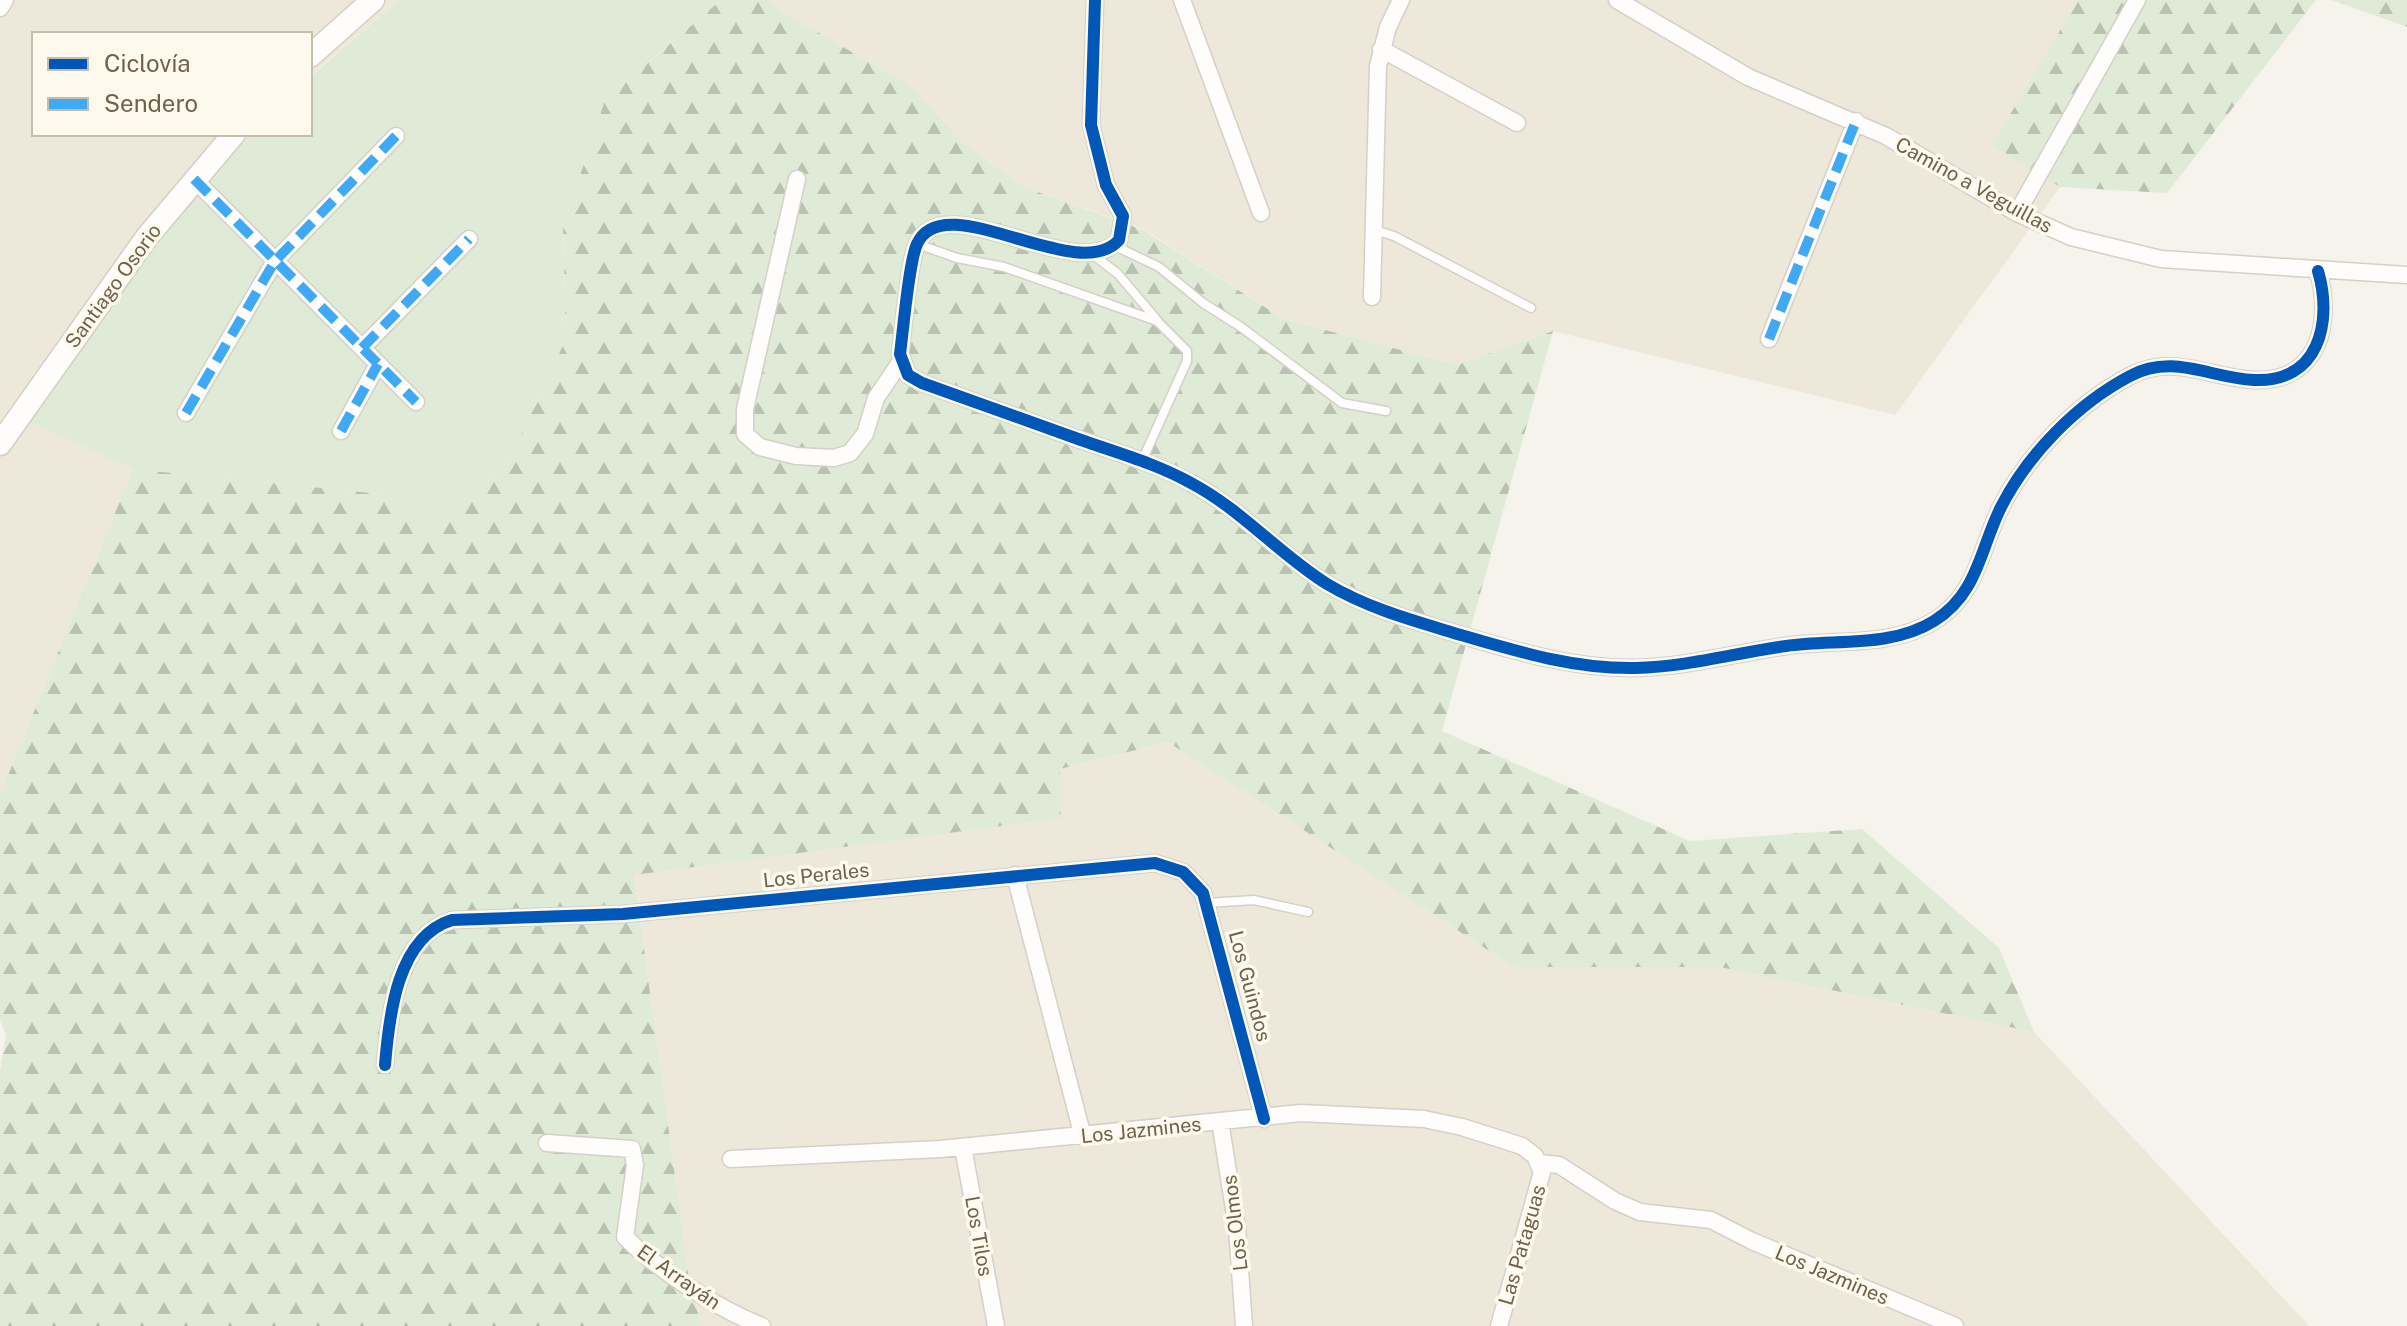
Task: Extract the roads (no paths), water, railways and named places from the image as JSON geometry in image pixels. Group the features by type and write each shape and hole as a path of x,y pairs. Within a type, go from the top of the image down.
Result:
{"street":[{"path":"0,8 5,0"},
{"path":"312,54 373,0"},
{"path":"797,179 745,409 745,434 760,447 796,456 834,458 850,453 865,434 876,398 901,361 917,244 932,230 957,225 1016,236 1049,248 1090,252 1115,246 1123,233 1123,216 1106,185 1091,125 1095,0"},
{"path":"1182,0 1261,213"},
{"path":"1372,297 1376,84 1381,49 1401,0"},
{"name":"Camino a Veguillas","path":"1617,0 1748,77 1856,121 2017,213 2071,237 2130,254 2193,263 2407,275"},
{"path":"2017,213 2137,0"},
{"path":"1381,49 1517,123"},
{"path":"1769,339 1856,121"},
{"name":"Santiago Osorio","path":"0,444 147,237 232,136"},
{"path":"186,413 275,261 396,136"},
{"path":"194,179 416,402"},
{"path":"362,348 469,239"},
{"path":"901,361 908,375 922,383 1142,461 1206,491 1317,578 1392,614 1550,660 1602,667 1667,666 1807,643 1895,637 1935,620 1962,597 1977,573 1994,522 2015,483 2062,426 2106,392 2130,376 2168,366 2261,380 2285,374 2302,365 2315,351 2323,328 2324,299 2318,271"},
{"path":"341,431 378,364"},
{"name":"Los Perales","path":"385,1065 392,1010 416,946 430,929 452,920 638,913 1136,862 1165,864 1183,872"},
{"name":"Los Guindos","path":"1183,872 1198,885 1207,903 1264,1119"},
{"path":"1015,875 1083,1137"},
{"name":"Los Jazmines","path":"731,1159 963,1147 1301,1113 1424,1119 1522,1146 1539,1163 1559,1165 1615,1201 1640,1212 1711,1220 1752,1241 1955,1326"},
{"name":"Los Olmos","path":"1220,1121 1237,1228 1244,1326"},
{"name":"El Arrayán","path":"547,1143 632,1149 635,1165 625,1237 670,1274 723,1308 762,1326"},
{"name":"Los Tilos","path":"963,1147 996,1326"},
{"name":"Las Pataguas","path":"1499,1326 1542,1180 1539,1163"}],"lane":[{"path":"1373,230 1394,236 1531,308"},
{"path":"917,244 957,258 1004,267 1157,321"},
{"path":"1115,246 1159,267 1203,303 1342,403 1386,411"},
{"path":"1090,252 1118,274 1187,351 1187,361 1142,461"},
{"path":"1207,903 1254,900 1308,912"}]}
